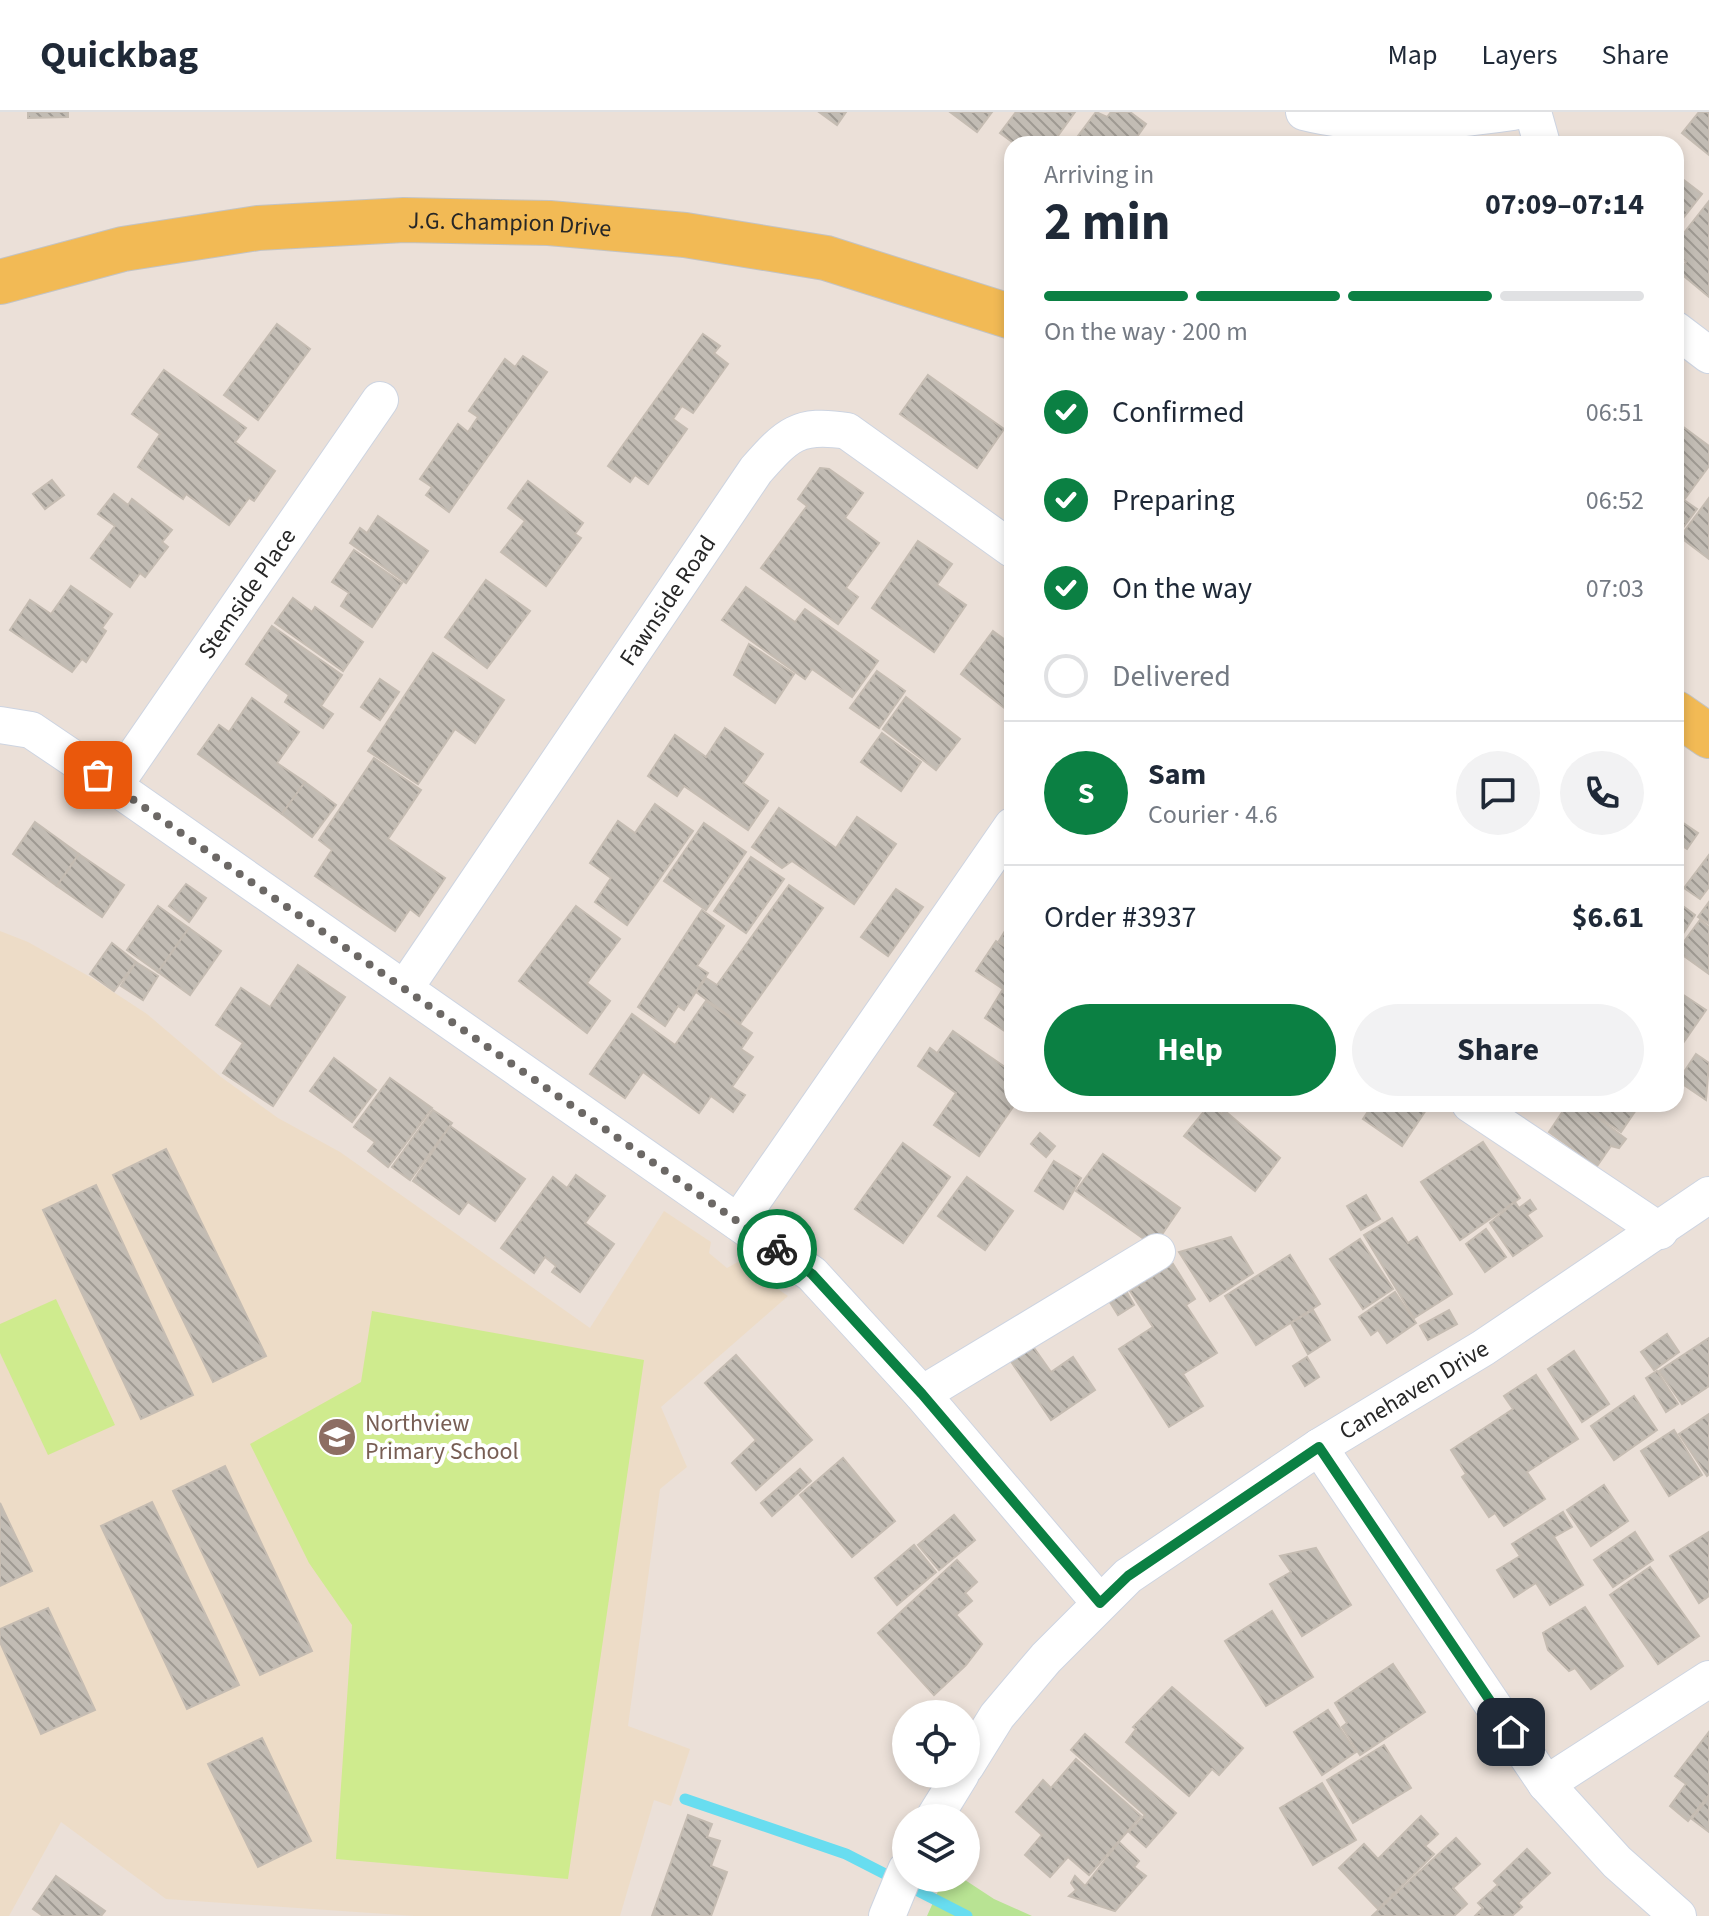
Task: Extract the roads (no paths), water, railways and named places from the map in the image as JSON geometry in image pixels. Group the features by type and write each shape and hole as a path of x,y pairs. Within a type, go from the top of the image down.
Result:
{"main road":[{"name":"J.G. Champion Drive","path":"0,282 123,249 258,228 404,220 549,223 685,235 826,258 1004,314"},
{"path":"1684,719 1709,736"}],"street":[{"path":"1304,112 1331,119 1415,123 1513,112"},
{"path":"1533,112 1540,136"},
{"path":"1684,336 1709,355"},
{"name":"Stemside Place","path":"114,786 380,400"},
{"name":"Fawnside Road","path":"405,988 756,470 798,430 819,426 847,431 1004,543"},
{"path":"0,725 31,730 114,786 812,1274 922,1394 1100,1603"},
{"path":"738,1222 1004,838"},
{"path":"1482,1112 1660,1231"},
{"name":"Canehaven Drive","path":"980,1743 997,1716 1128,1576 1319,1447 1483,1348 1709,1195"},
{"path":"922,1394 1157,1252"},
{"path":"1319,1447 1546,1784 1617,1862 1678,1916"},
{"path":"1546,1784 1709,1679"},
{"path":"888,1914 897,1892"}],"waterway":[{"path":"685,1799 846,1854 967,1916"}],"place":[{"name":"Northview Primary School","path":"337,1437"}]}
